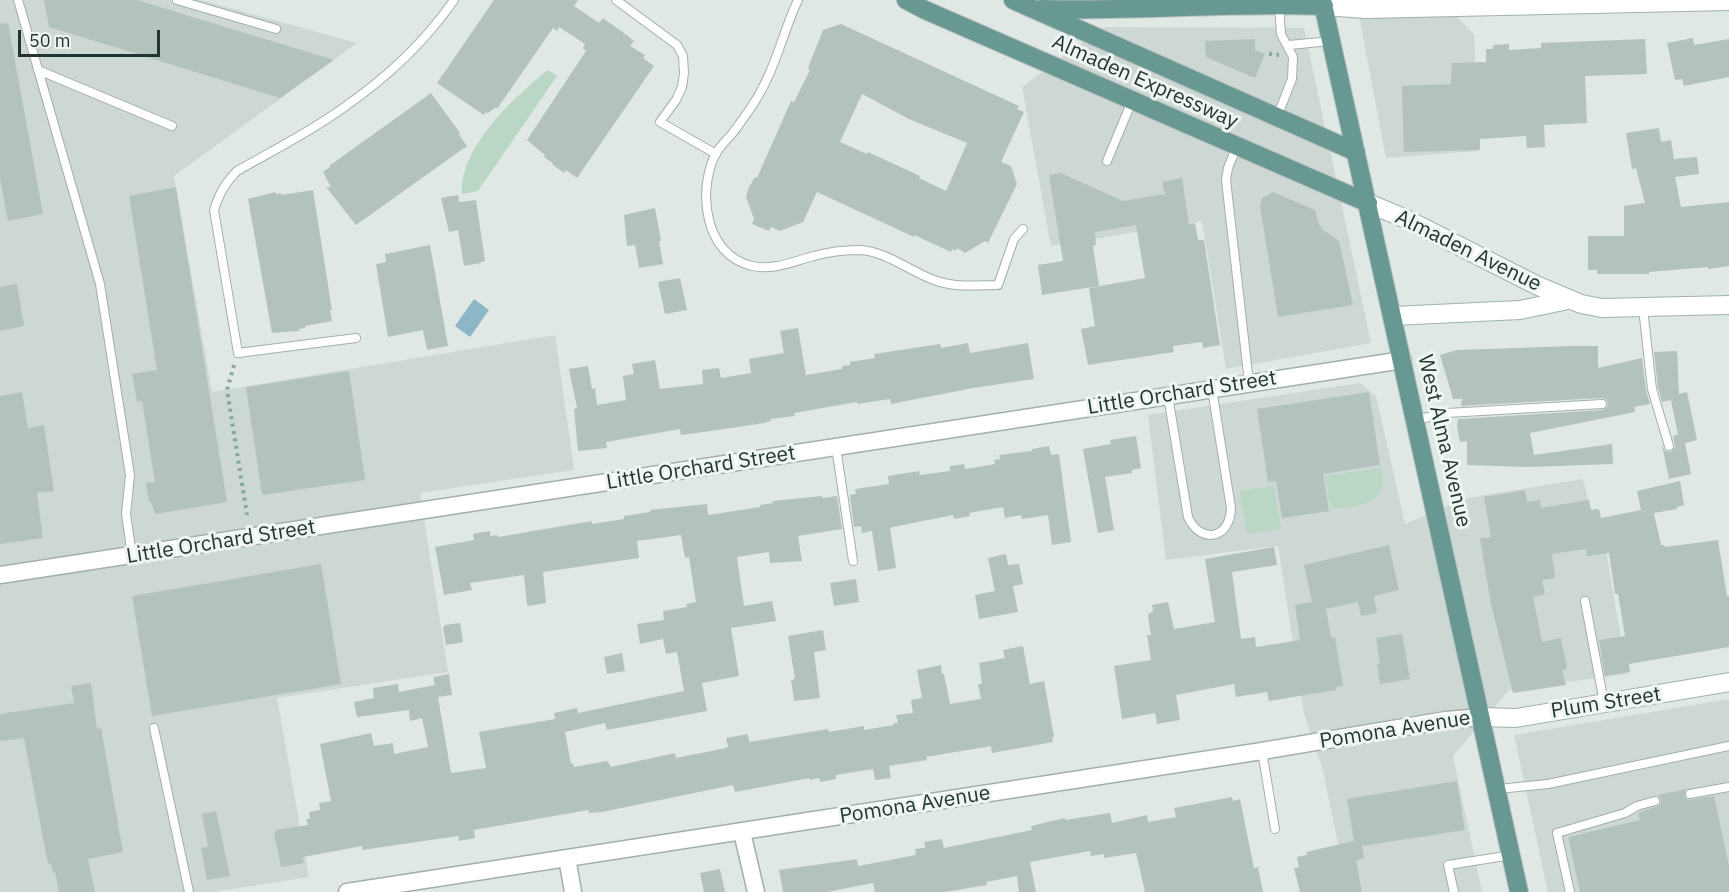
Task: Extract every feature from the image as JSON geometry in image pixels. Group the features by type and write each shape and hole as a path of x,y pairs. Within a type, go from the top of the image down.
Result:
{"main road":[{"name":"Almaden Expressway","path":"906,0 1368,203"},
{"name":"Almaden Expressway","path":"1013,0 1356,152"},
{"path":"1030,8 1099,11 1323,3 1366,9 1729,1"},
{"name":"West Alma Avenue","path":"1323,3 1519,892"},
{"name":"Almaden Avenue","path":"1368,203 1406,219 1568,300 1602,308 1729,305"},
{"name":"Almaden Avenue","path":"1393,316 1520,310 1568,300"},
{"name":"Plum Street","path":"1482,717 1516,718 1729,682"}],"street":[{"name":"Little Orchard Street","path":"0,575 1402,360"},
{"name":"Pomona Avenue","path":"347,892 1262,752 1446,720 1482,717"},
{"path":"742,832 756,892"},
{"path":"567,858 573,892"}],"lane":[{"path":"18,0 100,284 130,475 126,514 132,555"},
{"path":"177,0 276,29"},
{"path":"356,338 238,353 214,210 225,184 237,171 342,109 362,94 425,36 454,0"},
{"path":"616,0 676,45 682,56 684,73 682,87 676,100 660,122 716,154"},
{"path":"798,0 763,87 750,110 716,154 707,184 707,214 719,243 728,253 752,266 766,267 793,263 814,256 860,250 879,253 936,281 963,286 998,285 1014,239 1023,229"},
{"path":"1276,117 1292,80 1293,57 1289,45 1281,34 1279,5"},
{"path":"1289,45 1331,41"},
{"path":"38,70 172,126"},
{"path":"1107,161 1132,100"},
{"path":"1237,146 1226,180 1249,383"},
{"path":"1642,308 1652,389 1669,446"},
{"path":"1168,395 1188,517 1197,530 1212,535 1225,530 1229,524 1231,508 1212,389"},
{"path":"1415,420 1447,413 1602,404"},
{"path":"836,447 853,561"},
{"path":"1585,602 1604,703"},
{"path":"154,728 189,892"},
{"path":"1498,789 1548,783 1729,746"},
{"path":"1262,752 1275,829"},
{"path":"1689,794 1729,787"},
{"path":"1570,892 1557,833 1625,813 1637,806 1655,801"},
{"path":"1454,892 1448,865 1512,855"}],"path":[{"path":"238,353 227,390 247,515"}],"shaded area":[{"path":"0,0 201,0 357,43 174,176 212,392 555,335 574,470 420,493 448,672 277,698 309,877 213,892 0,892"},
{"path":"1356,0 1440,0 1474,34 1478,151 1386,158"},
{"path":"1103,27 1304,28 1371,343 1226,369 1202,221 1051,246 1022,87"},
{"path":"1360,383 1376,396 1405,524 1468,498 1583,479 1591,510 1599,509 1627,674 1509,690 1453,756 1482,892 1351,892 1340,853 1323,771 1304,713 1278,546 1166,560 1148,415"},
{"path":"1729,699 1729,892 1548,892 1514,735"}],"green space":[{"path":"548,70 557,76 478,191 462,194 463,177 469,159 479,142 505,109"},
{"path":"1381,468 1383,484 1374,499 1368,503 1346,508 1338,508 1330,504 1325,476"},
{"path":"1274,486 1281,529 1247,534 1240,491"}],"water":[{"path":"474,299 489,310 470,337 455,326"}],"building":[{"path":"44,0 137,0 334,60 280,98 49,27"},
{"path":"494,0 578,0 574,6 599,23 603,18 628,36 634,41 630,46 645,55 643,58 654,66 577,178 566,170 564,173 552,164 527,140 586,51 583,48 585,44 559,27 557,31 553,28 497,109 496,107 484,115 437,83"},
{"path":"8,23 43,214 8,221 0,178 0,24"},
{"path":"841,24 1019,106 1017,109 1024,112 1001,162 1011,166 1017,184 988,243 985,241 965,253 957,248 956,251 952,249 951,252 817,192 803,222 780,231 771,227 769,231 752,224 754,219 746,197 748,189 755,177 757,178 791,101 794,102 810,70 808,68 823,30","holes":["862,94 909,119 967,143 946,191 919,178 920,176 840,142"]},
{"path":"1693,38 1694,45 1729,39 1729,77 1684,86 1682,79 1675,80 1667,43"},
{"path":"1255,39 1255,50 1265,54 1255,78 1206,57 1205,41"},
{"path":"1645,39 1647,74 1585,76 1587,123 1544,125 1545,147 1527,148 1526,136 1480,139 1480,150 1404,152 1402,86 1451,84 1452,63 1486,62 1486,49 1493,49 1493,45 1509,44 1509,50 1541,48 1541,43"},
{"path":"431,93 467,146 356,225 326,187 331,187 323,172"},
{"path":"1659,128 1661,142 1671,140 1674,159 1697,157 1699,174 1675,177 1681,207 1729,202 1729,266 1649,272 1649,274 1597,274 1597,270 1588,270 1588,236 1624,236 1624,206 1645,203 1636,168 1632,169 1626,133"},
{"path":"1061,173 1123,201 1165,194 1162,182 1182,178 1189,224 1195,223 1198,240 1204,240 1220,345 1203,348 1202,342 1173,346 1174,352 1088,365 1081,329 1095,326 1089,288 1145,278 1136,225 1095,232 1096,245 1093,246 1099,286 1042,295 1038,265 1063,261 1049,175"},
{"path":"176,187 227,502 155,514 149,502 146,483 155,482 142,401 137,402 132,374 157,370 129,196"},
{"path":"313,190 332,321 305,326 299,331 272,333 248,199 275,192 282,195"},
{"path":"1273,192 1315,210 1323,230 1339,241 1353,305 1278,317 1260,206 1262,198"},
{"path":"458,195 459,202 476,200 485,261 481,263 464,266 458,230 449,232 441,198"},
{"path":"655,208 663,264 639,268 635,245 627,246 624,215"},
{"path":"430,245 448,346 427,350 423,330 388,337 376,264 386,262 385,254"},
{"path":"680,278 687,310 665,314 658,282"},
{"path":"17,284 24,326 0,331 0,287"},
{"path":"798,328 806,375 842,369 842,366 850,365 850,362 875,358 874,354 940,344 941,348 968,343 970,353 1028,343 1034,379 891,404 890,399 857,404 857,402 794,413 795,416 770,419 771,421 764,423 711,431 681,435 680,429 606,442 607,448 578,451 574,409 577,408 569,369 588,366 592,389 595,388 597,405 626,400 623,376 634,374 632,364 655,360 660,389 703,384 702,370 719,368 721,378 751,373 749,359 784,353 780,331"},
{"path":"1598,346 1598,368 1642,358 1650,404 1634,407 1635,412 1530,433 1534,455 1612,444 1613,464 1527,467 1467,465 1467,441 1460,442 1458,419 1602,410 1607,407 1608,403 1602,398 1461,406 1462,399 1453,399 1440,355 1457,350"},
{"path":"1677,351 1679,394 1687,392 1697,440 1685,443 1691,474 1669,479 1662,445 1665,451 1671,452 1675,447 1673,436 1678,435 1671,400 1662,402 1654,352"},
{"path":"349,371 365,480 262,495 246,387"},
{"path":"22,392 28,428 44,425 54,491 37,493 43,538 0,544 0,396"},
{"path":"1369,392 1380,465 1323,474 1329,511 1282,518 1276,481 1268,482 1257,409"},
{"path":"1136,436 1141,468 1132,470 1132,473 1105,477 1114,530 1098,533 1083,449 1111,444 1110,440"},
{"path":"1049,446 1051,455 1059,454 1071,542 1052,545 1048,515 1022,519 1021,515 1005,518 1003,507 969,513 970,516 954,519 953,515 890,528 896,568 878,571 872,531 862,533 861,526 854,527 850,495 856,494 855,489 889,484 888,476 919,471 920,475 950,471 950,466 964,464 965,469 995,464 994,460 1000,459 999,455 1032,451 1032,449"},
{"path":"1680,481 1684,505 1677,509 1654,513 1661,545 1665,547 1718,540 1727,596 1729,596 1729,647 1629,664 1630,672 1605,676 1599,640 1625,636 1618,594 1615,594 1609,553 1587,556 1586,549 1552,554 1555,578 1542,580 1545,594 1533,597 1542,642 1561,638 1567,669 1562,670 1566,685 1513,693 1491,604 1480,538 1491,537 1484,497 1525,490 1527,502 1540,500 1541,508 1589,500 1591,510 1599,509 1601,518 1641,510 1637,491"},
{"path":"822,496 822,498 837,496 842,529 798,536 802,561 770,563 769,552 737,557 744,606 772,601 776,621 731,628 739,676 702,683 707,711 607,730 605,723 565,732 571,764 573,763 574,767 607,761 611,767 675,753 676,758 726,748 728,746 726,738 748,734 749,742 828,729 829,732 864,726 864,730 894,725 898,723 896,715 913,713 911,700 922,698 917,670 941,665 950,704 981,699 978,684 982,684 979,663 1005,658 1003,650 1023,646 1030,684 1044,681 1053,742 992,753 991,746 926,757 927,760 889,766 891,778 875,780 873,769 836,775 836,779 820,782 819,778 810,780 810,778 735,792 733,785 602,812 589,813 588,810 474,830 475,838 459,841 458,836 362,850 362,846 303,857 304,863 281,867 274,833 277,832 276,830 308,825 306,819 310,819 309,812 320,810 319,803 331,801 320,744 371,733 374,746 393,743 394,754 428,747 422,718 410,721 409,710 357,717 354,702 374,698 373,688 398,684 399,692 435,685 433,677 449,674 452,695 438,697 451,773 486,768 479,732 555,719 554,713 577,708 578,713 684,691 677,652 666,654 663,639 640,644 637,624 664,620 663,611 687,607 686,604 696,602 689,557 685,558 681,535 637,541 639,558 543,572 546,603 529,606 527,605 524,575 470,583 472,590 444,595 435,547 474,540 473,534 490,531 490,536 497,535 498,537 592,521 592,524 624,519 624,516 650,512 650,510 707,504 708,515 760,507 760,505 773,503 773,501"},
{"path":"1389,545 1399,590 1374,596 1377,613 1361,616 1358,602 1326,609 1331,638 1335,637 1343,686 1336,687 1336,690 1269,701 1267,692 1236,697 1234,684 1176,695 1180,720 1157,724 1155,713 1122,719 1114,666 1151,660 1147,635 1151,635 1148,616 1153,612 1152,605 1168,602 1174,629 1215,622 1205,559 1274,547 1277,565 1232,572 1241,639 1255,637 1256,647 1300,640 1295,605 1312,602 1304,565"},
{"path":"1006,554 1008,565 1019,564 1023,584 1013,586 1018,612 979,619 975,595 995,591 988,558"},
{"path":"321,564 341,684 152,716 132,596"},
{"path":"856,579 859,602 834,606 830,583"},
{"path":"460,623 463,642 446,645 443,628 445,625"},
{"path":"823,630 826,650 814,652 820,698 794,701 791,680 795,679 788,636"},
{"path":"1402,634 1410,679 1380,684 1376,638"},
{"path":"622,653 625,671 607,674 604,657"},
{"path":"91,683 97,729 101,728 123,852 88,859 95,892 59,892 55,872 53,873 51,863 48,864 24,738 0,741 0,714 74,703 71,686"},
{"path":"1457,781 1465,830 1362,846 1364,858 1356,861 1362,892 1300,892 1294,868 1299,867 1297,857 1307,855 1306,852 1354,841 1347,799"},
{"path":"1686,789 1684,796 1688,800 1714,796 1729,866 1729,892 1580,892 1568,837 1640,820 1638,813 1660,805 1661,800 1658,795"},
{"path":"1232,797 1233,801 1240,799 1254,868 1258,867 1263,892 1145,892 1136,853 1104,858 1104,854 1091,856 1090,851 1030,862 1036,892 1019,892 1017,876 986,882 987,885 945,892 875,892 873,883 827,892 783,892 779,870 857,859 858,866 916,855 915,849 925,848 924,842 942,839 944,848 1032,830 1031,826 1065,818 1065,820 1110,813 1112,823 1147,815 1148,822 1176,817 1174,808"},
{"path":"216,811 230,876 207,880 201,848 208,847 202,814"},
{"path":"720,869 725,892 704,892 700,873"}]}
